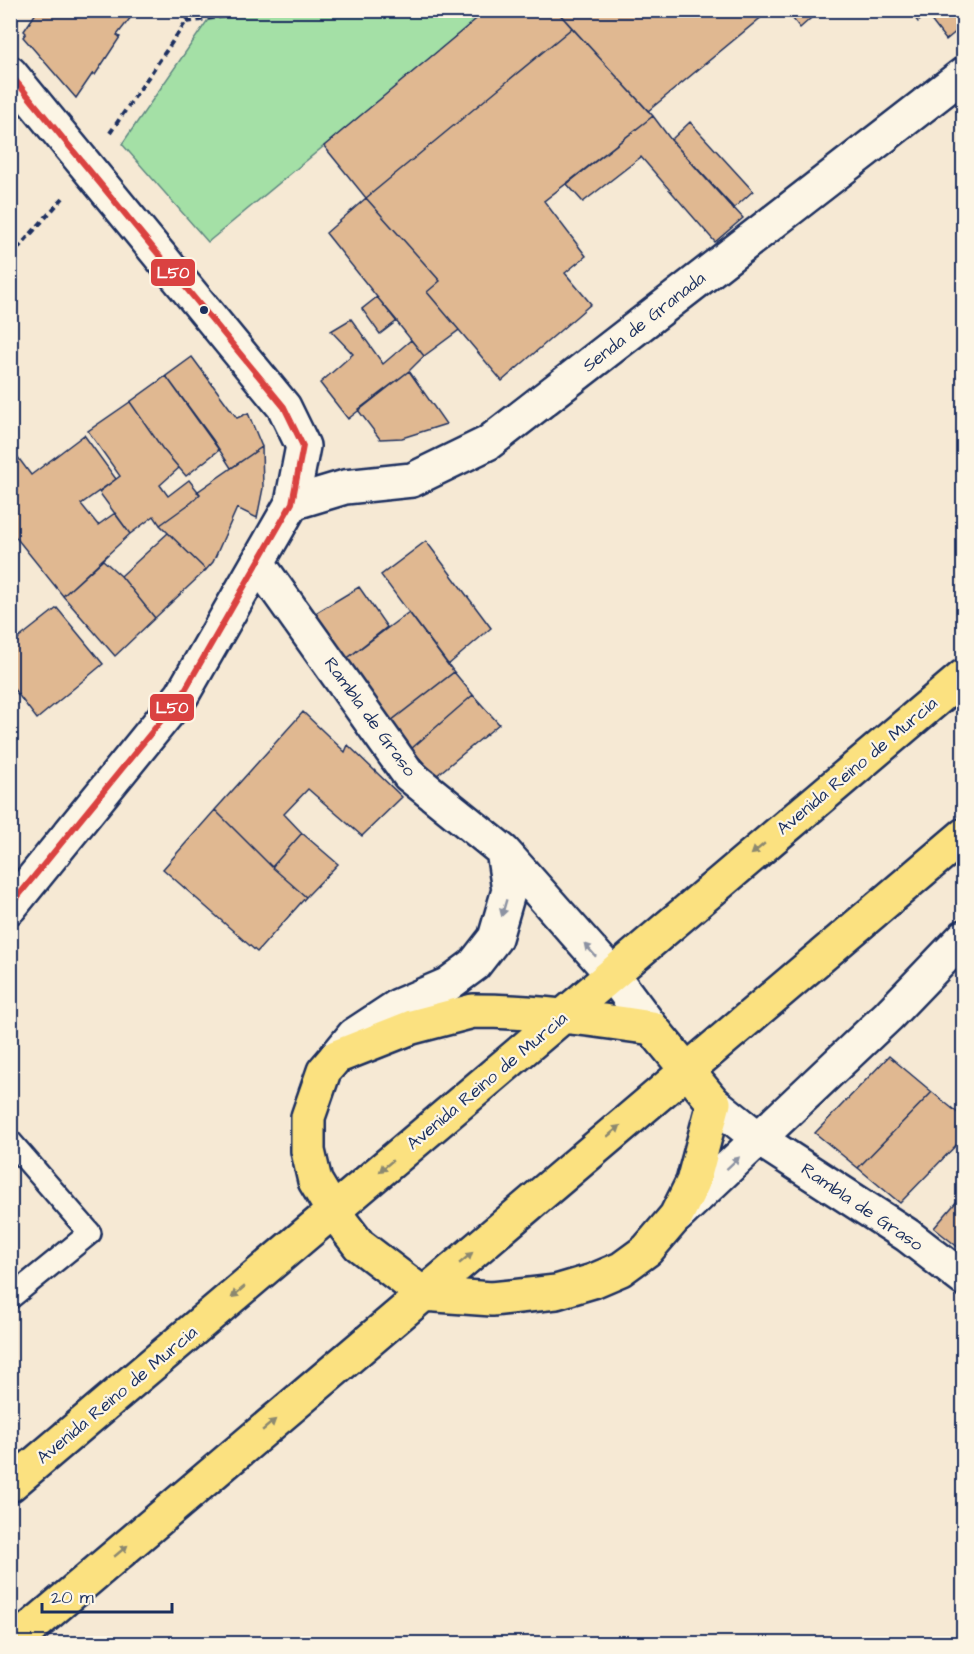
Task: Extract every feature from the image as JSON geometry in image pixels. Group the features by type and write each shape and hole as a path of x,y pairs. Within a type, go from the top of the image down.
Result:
{"main road":[{"name":"Avenida Reino de Murcia","path":"10,1485 963,676"},
{"path":"12,1644 963,835"},
{"path":"473,1011 508,1011 565,1015 652,1028 687,1070 714,1103 693,1182 676,1216 647,1250 621,1269 593,1281 556,1292 492,1299 423,1294 359,1245 333,1211 315,1180 308,1151 308,1117 324,1071 336,1057 412,1027 473,1011"}],"street":[{"path":"10,73 284,407 303,446 292,503 182,694 10,907"},
{"name":"Senda de Granada","path":"292,503 345,487 412,480 488,443 963,74"},
{"name":"Rambla de Graso","path":"258,563 409,775 503,851 611,973 652,1028"},
{"path":"336,1057 354,1035 398,1006 447,985 474,965 495,938 509,890 503,851"},
{"path":"676,1216 888,1016 963,937"},
{"name":"Rambla de Graso","path":"714,1103 759,1139 908,1235 963,1279"}],"lane":[{"path":"10,1141 90,1233 10,1298"}],"path":[{"path":"10,257 69,192 194,10"},
{"path":"186,22 267,10"}],"green space":[{"path":"214,11 487,11 208,242 122,144"}],"building":[{"path":"38,10 139,10 117,35 120,37 95,75 93,73 76,98 23,37 26,33 24,31"},
{"path":"487,10 556,10 572,28 366,198 324,146"},
{"path":"556,10 770,10 648,111"},
{"path":"786,10 820,10 800,28"},
{"path":"909,10 964,10 964,25 946,40 927,15 918,22"},
{"path":"572,28 653,116 544,201 586,256 565,273 591,304 502,381 427,292 440,281 366,198"},
{"path":"653,116 671,140 743,218 715,242 641,157 583,202 567,184"},
{"path":"690,122 753,191 733,209 671,140"},
{"path":"366,198 440,281 427,292 459,330 424,356 326,233"},
{"path":"377,297 397,321 380,334 362,309"},
{"path":"351,319 383,364 411,340 424,356 409,371 348,419 320,383 353,354 331,331"},
{"path":"192,357 237,418 248,413 262,447 231,468 166,376"},
{"path":"409,371 446,424 402,438 380,439 358,410"},
{"path":"166,376 219,450 186,476 162,448 130,402"},
{"path":"130,402 179,468 160,485 168,496 189,480 200,494 160,525 154,516 130,534 99,492 120,476 88,431"},
{"path":"84,435 116,479 81,504 98,525 115,513 130,534 63,596 10,530 10,461 17,456 31,475"},
{"path":"262,447 263,488 257,518 237,508 213,562 206,570 160,525 192,502 200,494 197,492"},
{"path":"168,533 206,570 155,618 121,576"},
{"path":"426,541 491,628 448,665 381,575"},
{"path":"103,560 121,576 155,618 115,656 63,596"},
{"path":"359,587 387,627 345,660 314,614"},
{"path":"57,608 103,664 37,719 10,684 10,645"},
{"path":"409,612 454,672 391,721 345,660"},
{"path":"454,672 473,695 411,749 391,721"},
{"path":"473,695 499,724 436,776 411,749"},
{"path":"303,712 345,752 348,745 402,797 362,836 308,789 284,814 302,833 272,867 215,810"},
{"path":"215,810 272,867 306,897 257,952 163,869"},
{"path":"302,833 338,864 306,897 272,867"},
{"path":"889,1056 932,1092 858,1168 815,1133"},
{"path":"932,1092 964,1118 964,1137 900,1203 858,1168"},
{"path":"964,1193 964,1252 934,1228"}],"transit line":[{"name":"L50","path":"10,74 284,407 303,446 292,503 182,695 10,906"}]}
